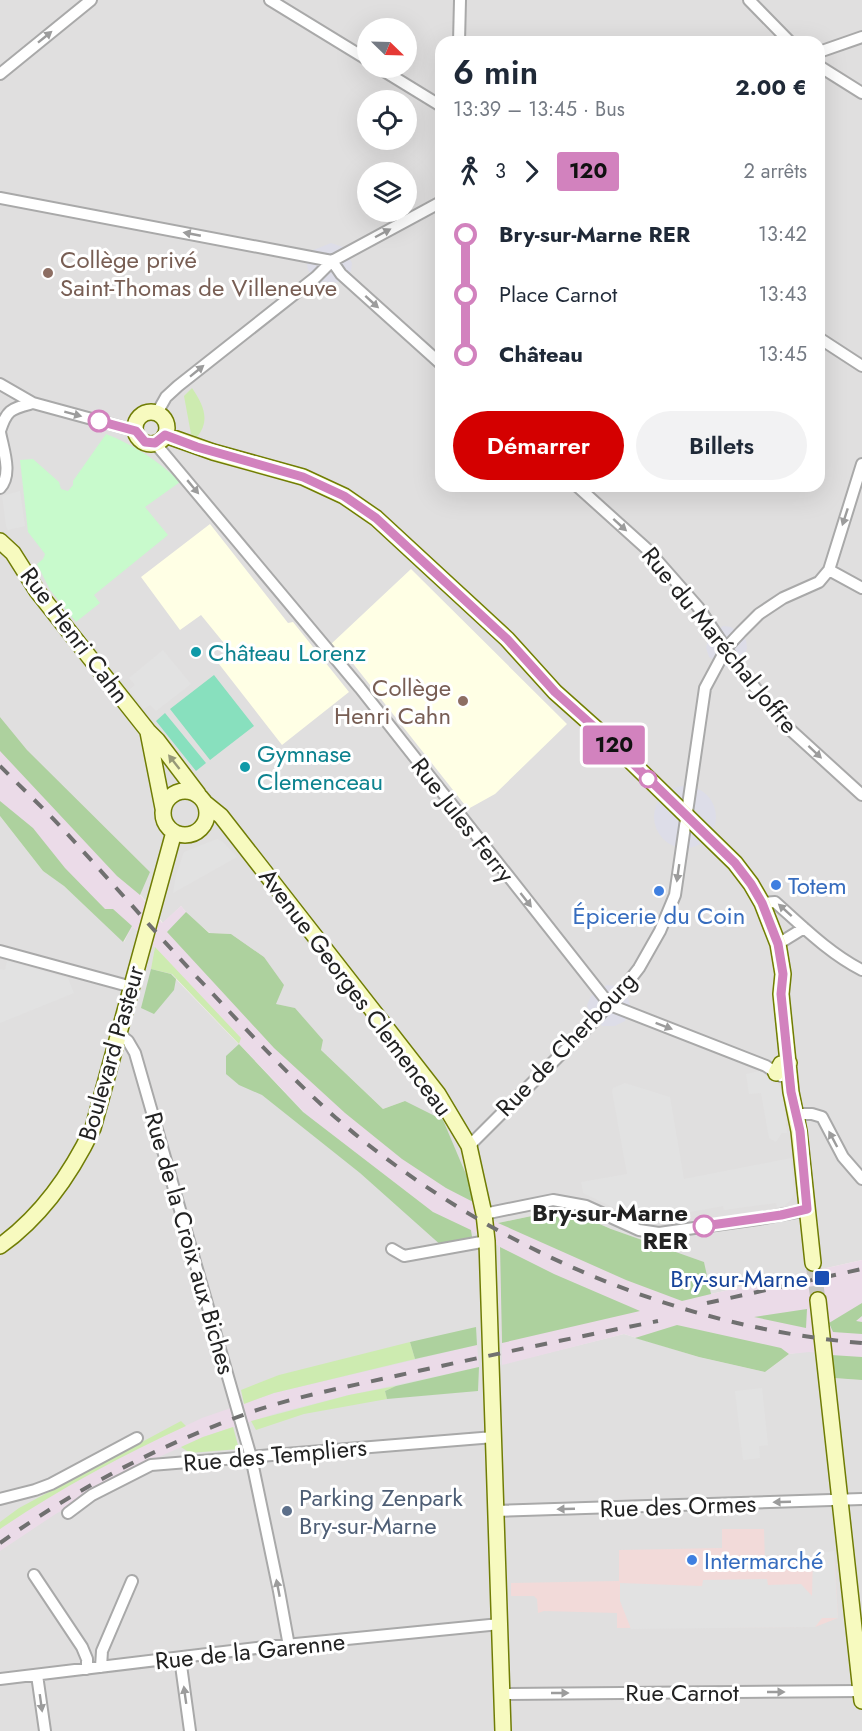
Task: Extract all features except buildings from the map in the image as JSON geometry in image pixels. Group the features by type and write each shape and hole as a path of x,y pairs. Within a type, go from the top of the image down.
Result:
{"main road":[{"path":"160,439 166,430 165,420 157,413 147,412 139,418 136,431 145,442 160,439 197,447 303,477 344,496 376,518 507,639 555,692 611,742 735,863 762,903 778,944 783,974 781,994 785,1071 796,1114 813,1263"},
{"name":"Rue Henri Cahn","path":"0,541 13,552 37,591 148,731"},
{"path":"148,731 165,822 174,832 189,835 202,827 207,816 201,799 191,791 177,792 166,801 163,808"},
{"name":"Avenue Georges Clemenceau","path":"148,731 164,748 201,799 221,816 438,1094 469,1146 484,1214 487,1241 503,1731"},
{"path":"202,827 216,828 235,836"},
{"name":"Boulevard Pasteur","path":"0,1246 32,1220 50,1199 81,1154 93,1128 174,832"},
{"path":"818,1300 862,1694"}],"street":[{"path":"0,74 91,0"},
{"path":"270,0 357,53"},
{"path":"459,0 459,36"},
{"path":"749,0 784,36"},
{"path":"825,50 862,37"},
{"path":"825,70 862,93"},
{"path":"395,78 435,102"},
{"path":"0,198 332,261 341,274 435,359"},
{"path":"157,413 166,397 178,386 316,277 332,261 435,205"},
{"path":"825,342 862,366"},
{"path":"0,384 33,403 136,431"},
{"path":"0,488 6,480 7,473 0,431 5,415 13,409 33,403"},
{"name":"Rue Jules Ferry","path":"160,439 610,1005"},
{"path":"862,464 829,570 862,588"},
{"name":"Rue du Maréchal Joffre","path":"584,492 648,550 698,607 737,665 784,724 862,795"},
{"name":"Rue de Cherbourg","path":"469,1146 610,1005 639,968 660,931 675,895 705,688 727,647 759,614 783,598 819,582 829,570"},
{"path":"762,903 775,902 804,928 853,966 862,970"},
{"path":"778,944 804,928"},
{"path":"0,951 132,987"},
{"path":"610,1005 766,1066 785,1071"},
{"name":"Rue de la Croix aux Biches","path":"119,1034 128,1041 135,1053 251,1457 289,1646"},
{"path":"796,1114 812,1114 822,1117 843,1157 862,1179"},
{"path":"484,1214 553,1200 586,1206 639,1230 659,1233 758,1219 807,1209"},
{"path":"392,1249 404,1256 487,1241"},
{"name":"Rue des Templiers","path":"68,1513 92,1495 151,1465 494,1437"},
{"path":"0,1499 51,1484 137,1438"},
{"name":"Rue des Ormes","path":"495,1511 862,1499"},
{"path":"34,1575 82,1647 87,1659 87,1669"},
{"path":"101,1667 102,1651 132,1581"},
{"name":"Rue de la Garenne","path":"0,1679 500,1624"},
{"path":"180,1658 190,1731"},
{"path":"37,1675 45,1731"},
{"name":"Rue Carnot","path":"502,1694 862,1694"}],"shaded area":[{"path":"0,0 862,0 862,1260 711,1294 611,1229 565,1209 498,1223 483,1215 405,1101 383,1109 276,1004 264,957 231,934 210,933 190,917 181,906 163,923 0,717"},
{"path":"331,243 343,247 352,263 351,271 342,281 332,283 325,281 319,285 308,270 311,251"},
{"path":"20,491 25,526 8,530 2,496"},
{"path":"210,524 288,623 293,622 349,692 282,745 219,664 232,653 201,615 180,630 141,577"},
{"name":"Collège Henri Cahn","path":"411,569 567,724 495,794 468,809 351,661 346,662 330,645"},
{"path":"723,626 731,627 746,640 747,648 744,657 729,667 709,657 706,648 709,638"},
{"path":"163,650 191,684 156,711 150,705 144,709 129,690 135,685 129,678"},
{"path":"0,717 27,750 150,872 140,895 162,923 181,906 209,933 231,934 264,957 284,985 276,1004 295,1008 323,1040 321,1050 383,1109 405,1101 443,1120 483,1215 498,1223 565,1209 611,1229 704,1262 711,1294 862,1260 862,1380 834,1378 830,1355 810,1352 789,1354 765,1372 699,1357 624,1334 502,1365 499,1246 472,1231 473,1243 443,1247 303,1111 172,974 151,969 155,947 133,927 123,942 0,816"},
{"path":"679,786 691,786 707,795 714,805 716,817 714,829 707,839 691,848 679,848 668,843 659,834 654,823 654,811 659,800 668,791"},
{"path":"0,816 43,871 62,884 124,942 132,926 155,947 152,969 171,974 303,1111 471,1230 500,1246 503,1364 624,1334 699,1357 765,1372 789,1354 810,1351 831,1355 835,1378 862,1380 862,1731 0,1731"},
{"path":"217,839 237,857 173,893 184,852"},
{"path":"7,961 68,978 74,993 0,1023 0,969 5,970"},
{"path":"607,985 616,986 628,998 630,1005 625,1021 615,1026 602,1026 587,1005 591,996"},
{"path":"760,1071 778,1084 783,1092 787,1133 782,1133 776,1142 769,1138 761,1093 749,1094 746,1074"},
{"path":"625,1083 670,1097 684,1179 791,1158 794,1193 791,1200 780,1207 777,1207 776,1203 724,1210 723,1206 674,1215 673,1211 666,1212 666,1216 640,1218 583,1193 581,1182 627,1174 612,1091 613,1088"},
{"path":"477,1345 479,1367 277,1413 203,1437 137,1467 54,1515 0,1551 0,1529 44,1499 130,1452 202,1418 274,1393"},
{"path":"762,1388 768,1445 759,1446 760,1458 743,1460 735,1391"},
{"path":"722,1529 764,1529 765,1563 835,1562 838,1618 815,1627 617,1628 617,1613 544,1611 538,1613 537,1599 534,1596 511,1596 511,1583 619,1581 619,1550 722,1548"},
{"path":"834,1551 838,1618 822,1618 815,1627 631,1629 620,1601 620,1583 702,1586 703,1580 767,1579 768,1585 801,1584 812,1596 813,1554"}],"green space":[{"path":"192,388 204,412 204,424 197,437 191,434 184,396"},
{"path":"106,434 146,454 180,482 145,507 168,535 94,595 100,603 76,622 50,590 37,564 45,554 28,532 20,460 33,459 59,482 61,489 68,491"},
{"path":"214,675 254,726 210,760 170,709"},
{"path":"165,713 206,763 196,771 156,721"},
{"path":"0,717 27,750 150,872 140,895 117,876 0,751"},
{"path":"0,801 33,828 65,868 105,909 113,909 132,926 123,942 64,886 43,871 0,816"},
{"path":"186,912 209,933 231,934 264,957 284,985 276,1004 295,1008 323,1040 321,1050 383,1109 405,1101 443,1120 479,1205 446,1188 402,1159 345,1113 274,1048 167,932"},
{"path":"155,947 241,1038 239,1044 172,974 151,969"},
{"path":"151,969 171,974 176,979 174,990 154,1014 141,1008"},
{"path":"239,1044 303,1112 433,1212 471,1230 473,1243 443,1247 360,1173 262,1095 239,1085 226,1074 226,1056"},
{"path":"565,1209 611,1229 704,1262 711,1294 682,1301 626,1280 498,1223"},
{"path":"500,1247 554,1274 640,1311 502,1343"},
{"path":"862,1303 862,1316 856,1321 862,1322 862,1334 833,1332 829,1323"},
{"path":"807,1309 806,1328 754,1317"},
{"path":"677,1325 781,1348 789,1354 765,1372 699,1357 635,1338"},
{"path":"476,1327 477,1345 415,1359 410,1342"},
{"path":"410,1342 415,1359 274,1393 244,1404 241,1390 279,1375"},
{"path":"831,1355 862,1357 862,1380 834,1378"},
{"path":"479,1367 478,1391 387,1399 385,1391 396,1386"},
{"path":"396,1386 385,1391 387,1399 304,1414 256,1430 251,1421 349,1395"},
{"path":"181,1421 186,1426 91,1474 0,1529 0,1522 19,1508"},
{"path":"233,1427 239,1449 190,1453 181,1447 203,1437"}],"tunnel":[{"path":"813,1263 818,1300"}],"railway":[{"path":"0,766 61,827 194,974 298,1083 366,1143 420,1183 478,1219 538,1251 600,1279 664,1302 729,1321 795,1335 862,1343"},
{"path":"707,1303 862,1269"},
{"path":"0,1543 60,1503 122,1468 187,1437 254,1411 345,1387 658,1321"}],"bus line":[{"name":"120","path":"99,421 136,431 141,440 145,442 155,443 165,435 213,452 275,467 334,491 376,518 507,639 555,692 587,723 611,742 660,792 714,841 751,884 762,903 778,944 783,974 781,994 791,1092 800,1131 807,1209 704,1226"}],"place":[{"name":"Collège privé Saint-Thomas de Villeneuve","path":"48,273"},
{"name":"Château Lorenz","path":"196,652"},
{"name":"Collège Henri Cahn","path":"463,701"},
{"name":"Gymnase Clemenceau","path":"245,767"},
{"name":"Totem","path":"776,885"},
{"name":"Épicerie du Coin","path":"659,891"},
{"name":"Bry-sur-Marne RER","path":"704,1226"},
{"name":"Bry-sur-Marne","path":"822,1278"},
{"name":"Parking Zenpark Bry-sur-Marne","path":"287,1511"},
{"name":"Intermarché","path":"692,1560"}]}
